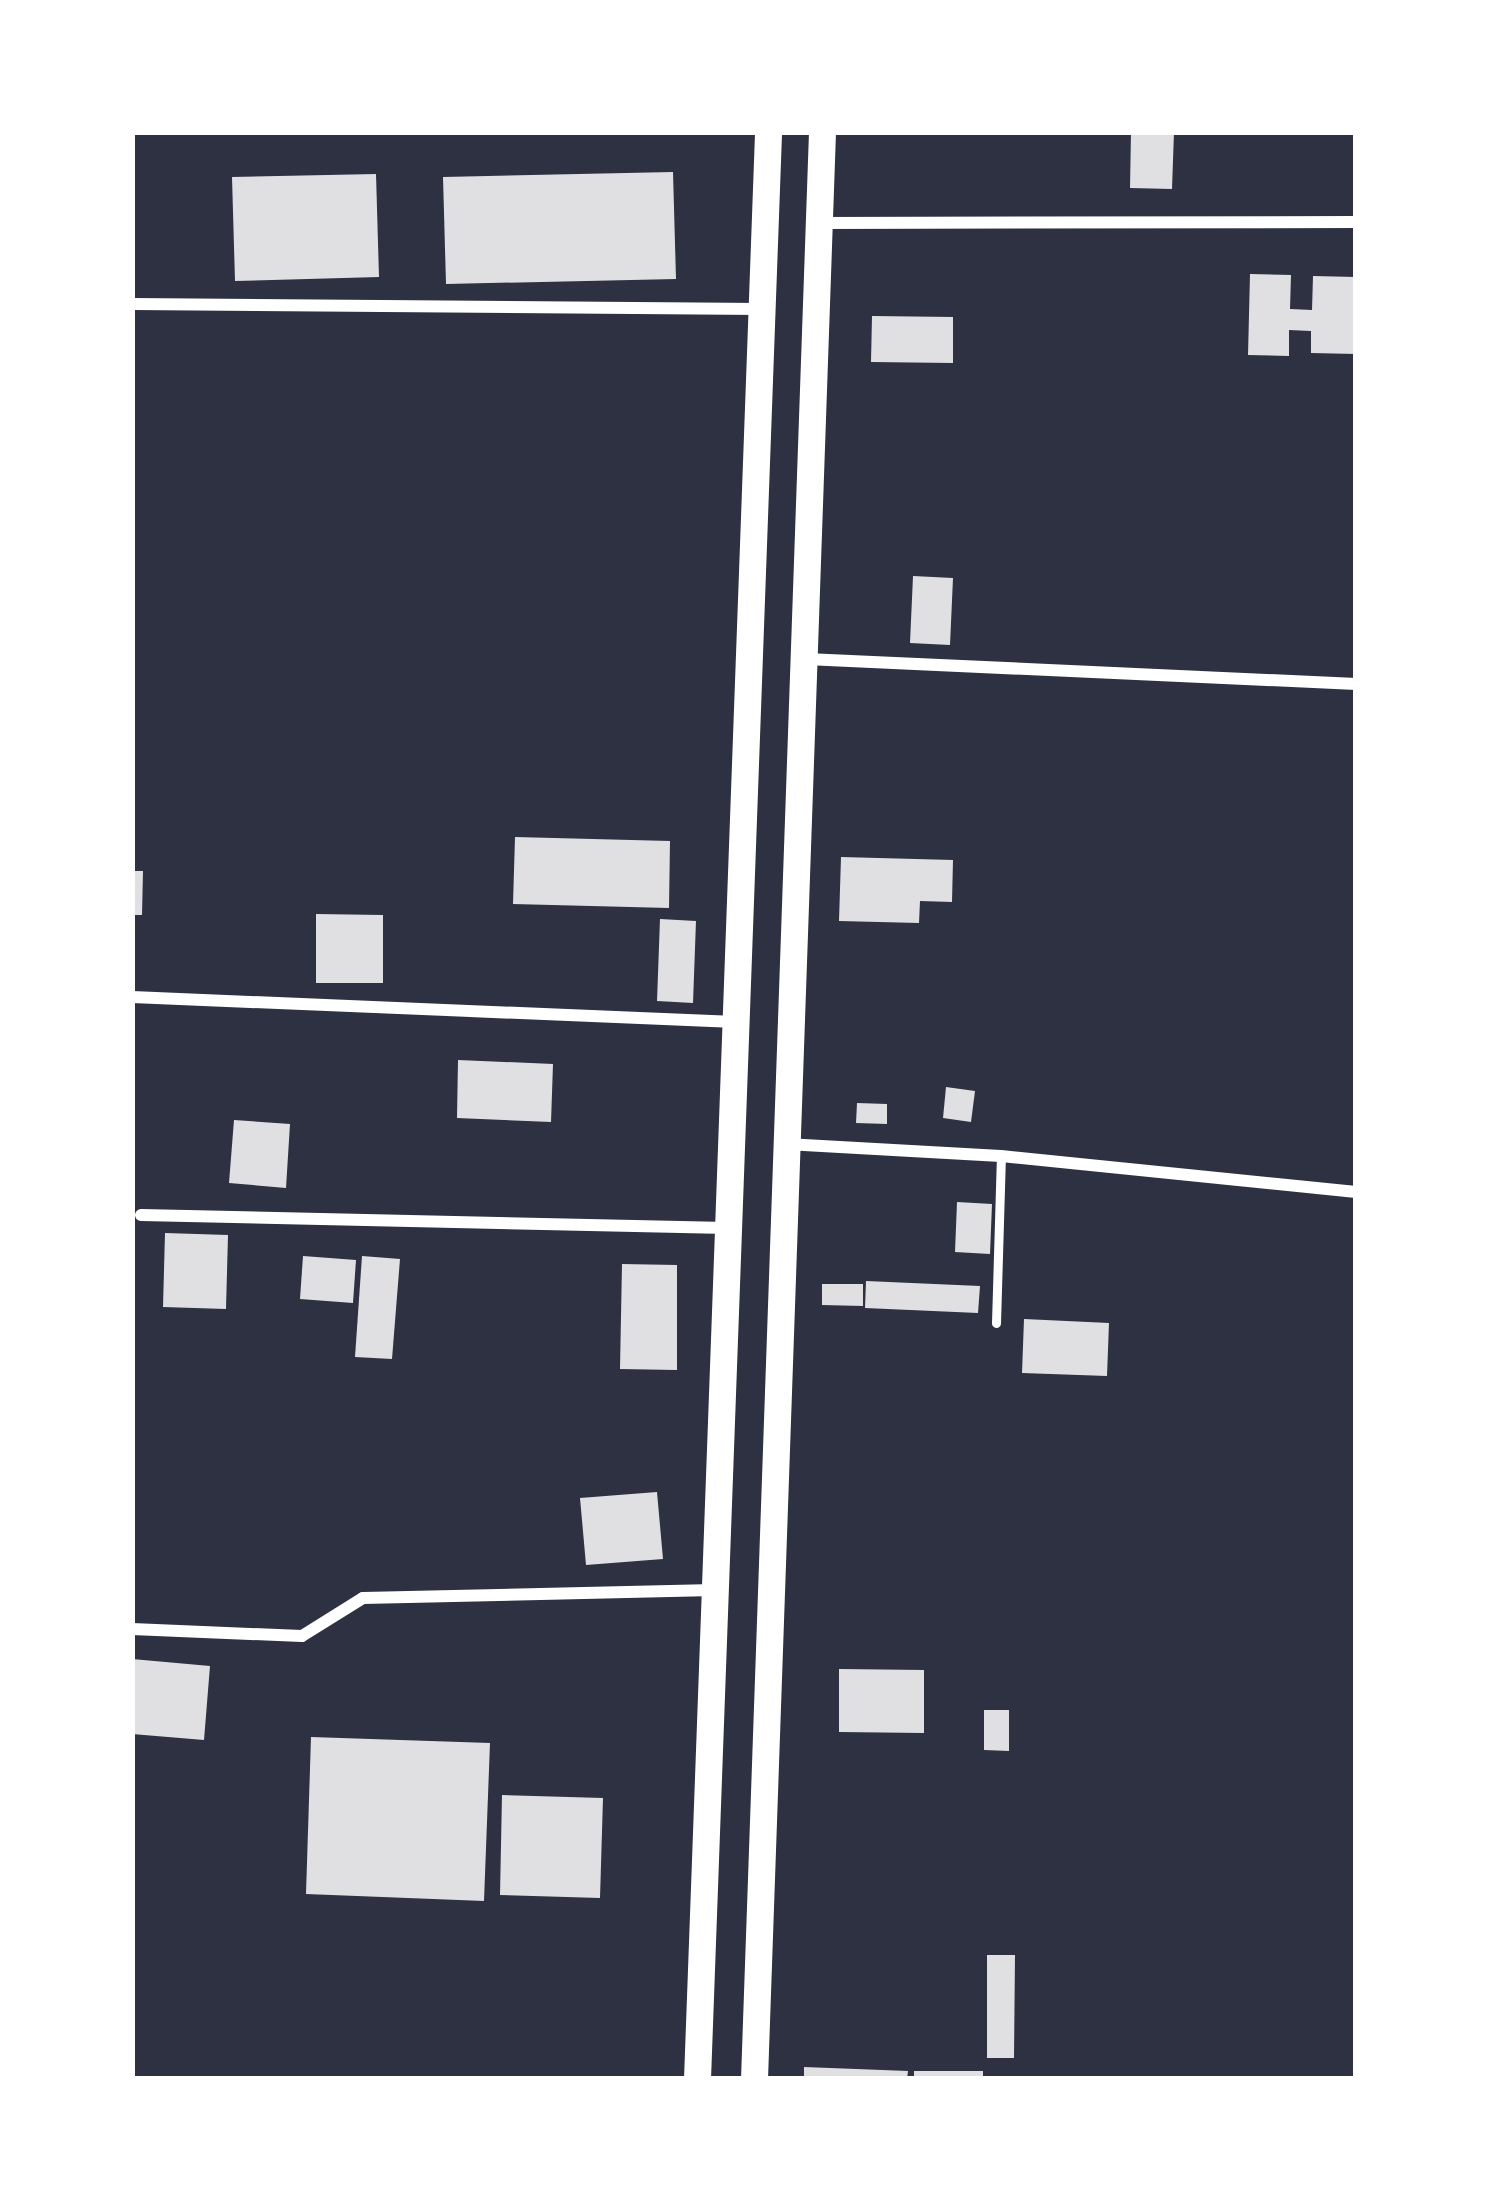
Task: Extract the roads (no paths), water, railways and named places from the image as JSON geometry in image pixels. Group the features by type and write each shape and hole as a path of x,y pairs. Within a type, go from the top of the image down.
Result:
{"main road":[{"path":"697,2079 768,132"},
{"path":"754,2079 822,132"}],"street":[{"path":"819,223 1356,222"},
{"path":"132,304 761,309"},
{"path":"803,659 1356,684"},
{"path":"132,997 735,1022"},
{"path":"785,1144 1001,1156 1356,1192"},
{"path":"141,1215 728,1228"},
{"path":"132,1630 302,1636 363,1598 715,1590"}],"lane":[{"path":"996,1323 1001,1156"}]}
